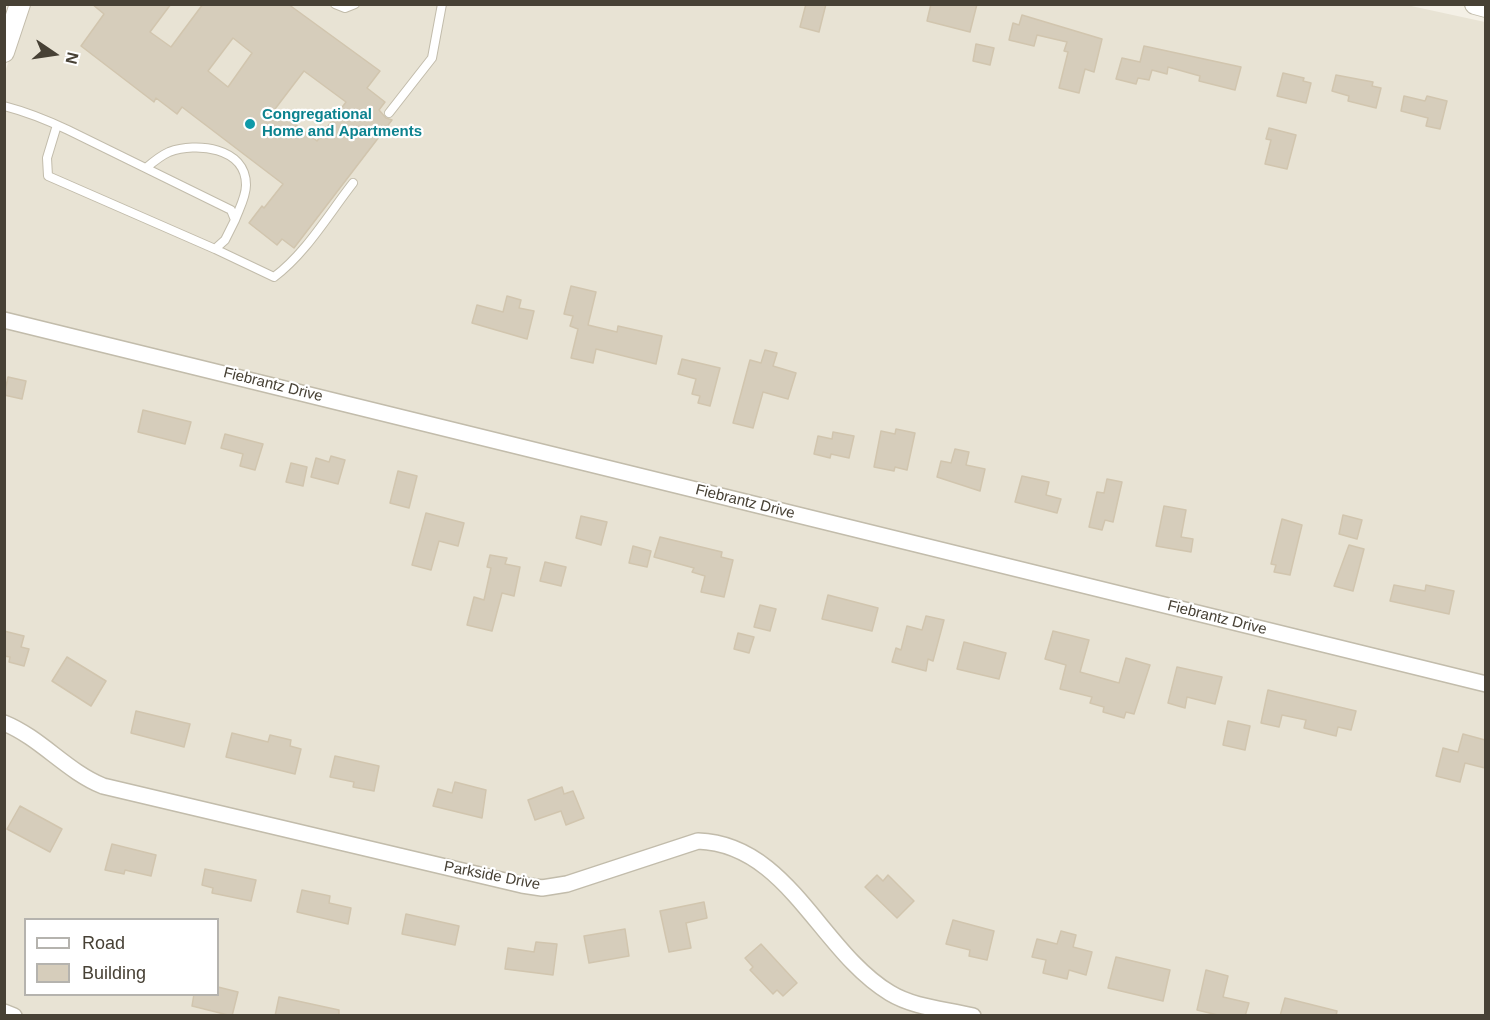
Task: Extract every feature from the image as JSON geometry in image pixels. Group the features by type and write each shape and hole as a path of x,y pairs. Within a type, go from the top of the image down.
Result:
{"street":[{"path":"4,52 20,4"},
{"path":"1475,4 1485,7"},
{"name":"Fiebrantz Drive","path":"4,320 1485,684"},
{"name":"Parkside Drive","path":"4,723 32,736 78,773 103,786 522,885 542,888 567,884 698,841 715,841 758,861 875,982 914,1010 973,1016"},
{"path":"4,1012 14,1016"}],"lane":[{"path":"334,4 345,8 355,4"},
{"path":"389,113 432,58 442,4"},
{"path":"4,106 34,114 146,168 231,210 235,220"},
{"path":"57,125 46,158 48,176 274,277 286,268 307,244 352,183"},
{"path":"146,168 159,157 186,149 208,148 236,161 246,179 246,193 225,240 215,249"}],"shaded area":[{"path":"1402,4 1485,22 1485,1015 5,1016 4,75 27,5"}],"building":[{"name":"Congregational Home and Apartments","path":"92,4 171,4 150,32 171,47 203,4 288,4 380,71 367,88 385,102 379,110 386,118 392,120 294,248 282,239 277,245 249,223 283,184 182,107 177,114 156,98 154,102 81,46 104,14","holes":["233,38 252,53 228,87 208,71","304,71 346,102 317,141 275,109"]},
{"path":"806,4 826,4 819,32 800,27"},
{"path":"931,4 977,4 970,32 927,21"},
{"path":"1022,15 1102,39 1094,72 1085,69 1079,93 1059,88 1068,52 1064,51 1067,42 1037,35 1034,46 1009,40 1013,23 1019,25"},
{"path":"976,44 994,48 990,65 973,61"},
{"path":"1144,46 1241,67 1235,90 1199,81 1200,76 1168,67 1167,74 1152,70 1149,80 1138,78 1136,84 1116,79 1122,58 1140,62"},
{"path":"1283,73 1304,78 1303,81 1311,83 1306,103 1277,96"},
{"path":"1336,75 1373,82 1372,86 1381,88 1376,108 1348,101 1349,96 1332,91"},
{"path":"1404,96 1425,101 1427,96 1447,101 1440,129 1426,126 1428,118 1401,111"},
{"path":"1269,128 1296,135 1287,169 1265,164 1271,140 1266,139"},
{"path":"571,286 596,292 588,325 617,332 618,326 662,336 656,364 596,349 593,363 571,358 578,329 570,326 573,316 564,314"},
{"path":"507,296 521,300 519,308 534,311 527,339 472,323 477,305 503,312"},
{"path":"765,350 777,353 773,366 796,373 788,399 763,392 753,428 733,423 750,360 761,363"},
{"path":"682,359 720,368 710,406 698,403 700,396 692,394 696,379 678,374"},
{"path":"8,377 26,381 22,399 4,395"},
{"path":"143,410 191,422 185,444 138,432"},
{"path":"896,429 915,433 907,470 895,467 894,471 874,467 881,431 895,434"},
{"path":"833,432 854,436 849,458 831,454 830,458 814,454 818,436 832,439"},
{"path":"225,434 263,444 255,470 240,466 243,454 221,448"},
{"path":"955,449 969,452 966,465 985,469 980,491 937,477 941,461 951,463"},
{"path":"331,456 345,460 338,484 311,477 316,458 329,462"},
{"path":"291,463 307,467 303,486 286,482"},
{"path":"398,471 417,476 409,508 390,503"},
{"path":"1022,476 1049,482 1046,495 1061,499 1057,513 1015,502"},
{"path":"1107,479 1122,482 1113,522 1105,520 1102,530 1089,527 1097,492 1104,493"},
{"path":"1164,506 1186,510 1181,537 1193,539 1191,552 1156,546"},
{"path":"426,513 464,523 458,546 439,541 431,570 412,565"},
{"path":"1343,515 1362,520 1357,539 1339,534"},
{"path":"581,516 607,522 601,545 576,538"},
{"path":"1282,519 1302,525 1290,575 1274,572 1276,565 1271,564"},
{"path":"660,537 722,552 721,557 733,560 724,597 701,592 705,576 692,572 694,568 654,557"},
{"path":"1349,545 1364,549 1353,591 1334,586"},
{"path":"633,546 651,551 647,567 629,563"},
{"path":"490,555 507,558 505,564 520,567 514,596 502,593 492,631 467,625 474,597 484,600 491,568 487,567"},
{"path":"545,562 566,567 561,586 540,581"},
{"path":"1394,585 1425,591 1426,585 1454,591 1449,614 1390,601"},
{"path":"828,595 878,608 872,631 822,619"},
{"path":"760,605 776,609 770,631 754,627"},
{"path":"926,616 944,620 933,661 928,659 926,671 892,662 896,648 901,650 907,626 922,630"},
{"path":"4,631 24,636 21,647 29,649 24,666 9,662 10,657 4,656"},
{"path":"1053,631 1089,640 1080,672 1119,683 1126,658 1150,665 1134,714 1126,712 1124,718 1103,712 1104,707 1090,703 1092,697 1060,689 1066,665 1045,659"},
{"path":"738,633 754,637 749,653 734,649"},
{"path":"964,642 1006,653 999,679 957,669"},
{"path":"67,657 106,681 91,706 52,681"},
{"path":"1177,667 1222,677 1215,704 1187,697 1185,708 1168,703"},
{"path":"1268,690 1356,711 1351,730 1338,727 1336,736 1304,728 1306,720 1282,715 1279,727 1261,723"},
{"path":"136,711 190,724 184,747 131,733"},
{"path":"1228,721 1250,726 1245,750 1223,745"},
{"path":"232,733 268,742 270,735 291,740 290,746 301,749 295,774 226,757"},
{"path":"1463,734 1485,740 1485,768 1465,763 1460,782 1436,776 1443,748 1458,752"},
{"path":"335,756 379,766 374,791 353,787 354,782 330,777"},
{"path":"455,782 486,790 482,818 433,806 438,789 452,793"},
{"path":"562,787 564,794 573,791 584,818 566,825 561,811 535,820 528,800"},
{"path":"20,806 62,829 50,852 7,829"},
{"path":"112,844 156,855 151,876 125,870 124,874 105,870"},
{"path":"205,869 256,880 251,901 212,893 213,888 202,885"},
{"path":"877,875 883,881 888,875 914,901 897,918 865,887"},
{"path":"302,890 330,896 329,903 351,908 348,924 297,912"},
{"path":"704,902 707,918 686,923 691,948 669,952 660,911"},
{"path":"406,914 459,926 455,945 402,934"},
{"path":"953,920 994,931 987,960 969,956 970,950 946,944"},
{"path":"625,929 629,956 589,963 584,936"},
{"path":"1061,931 1076,935 1073,947 1092,952 1086,975 1069,970 1067,979 1043,973 1046,960 1032,957 1037,939 1057,944"},
{"path":"536,942 557,944 553,975 505,969 508,948 534,952"},
{"path":"761,944 797,983 783,996 777,990 773,994 750,970 753,967 745,958"},
{"path":"1116,957 1170,970 1163,1001 1108,988"},
{"path":"1206,970 1228,976 1223,997 1249,1003 1245,1016 1222,1016 1197,1010"},
{"path":"219,987 238,992 232,1016 192,1006 194,996 219,996"},
{"path":"279,997 339,1010 339,1016 275,1016"},
{"path":"1285,998 1337,1011 1336,1016 1280,1016"}],"place":[{"name":"Congregational Home and Apartments","path":"250,124"}]}
